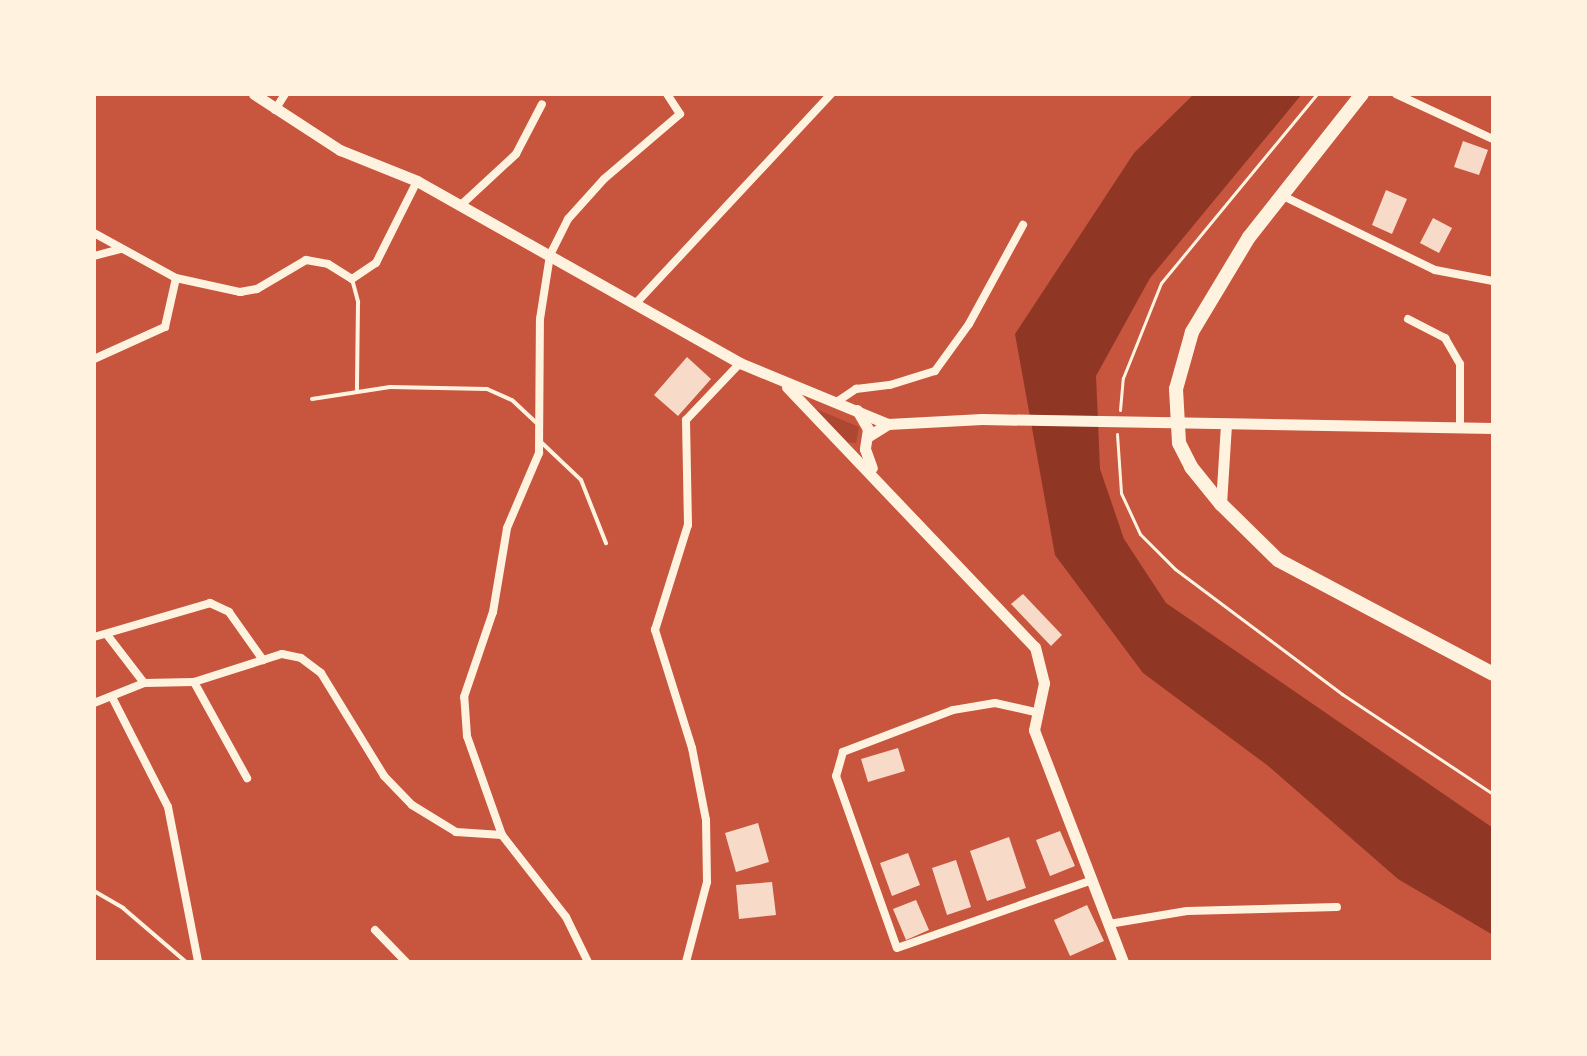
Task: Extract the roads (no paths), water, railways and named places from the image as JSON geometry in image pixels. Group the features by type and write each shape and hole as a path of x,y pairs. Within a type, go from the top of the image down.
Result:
{"main road":[{"path":"1362,94 1281,195 1215,290 1180,367 1174,414 1179,443 1191,467 1221,504 1278,560 1493,674"}],"street":[{"path":"254,94 340,150 417,181 638,301 740,363 888,424 982,419 1493,428"},
{"path":"275,110 285,94"},
{"path":"588,962 566,917 502,835 467,736 464,697 493,612 507,528 533,475 541,428 540,319 550,255 568,219 604,179 680,114 667,94"},
{"path":"638,301 831,94"},
{"path":"1396,94 1493,139"},
{"path":"461,205 516,154 542,104"},
{"path":"94,233 176,278 249,292 296,264 316,260 352,279 376,263 417,181"},
{"path":"1281,195 1435,270 1493,281"},
{"path":"838,401 856,389 890,385 935,371 969,324 1023,225"},
{"path":"94,256 120,249"},
{"path":"94,359 165,327 176,278"},
{"path":"1408,319 1445,338 1460,364 1460,427"},
{"path":"686,962 707,882 706,820 692,748 655,630 688,525 686,420 740,363"},
{"path":"781,381 880,479 1035,647 1044,683 1035,712 1041,752 1123,962"},
{"path":"856,409 867,437 868,462 880,479"},
{"path":"867,437 888,424"},
{"path":"1221,504 1226,425"},
{"path":"94,637 108,636 197,605 216,604 229,612 263,660"},
{"path":"108,636 144,683"},
{"path":"94,703 144,683 194,682 263,660 291,655 321,673 384,776 426,817 469,836 502,835"},
{"path":"194,682 247,778"},
{"path":"112,697 168,807 197,962"},
{"path":"1035,712 995,703 953,710 843,752 836,776 897,948 1092,880"},
{"path":"1109,924 1187,911 1337,907"},
{"path":"375,930 406,962"}],"lane":[{"path":"352,279 358,302 357,390"},
{"path":"312,399 357,390 418,385 487,389 512,400 541,428"},
{"path":"539,442 559,454 581,480 606,543"},
{"path":"94,891 123,908 186,962"}]}
